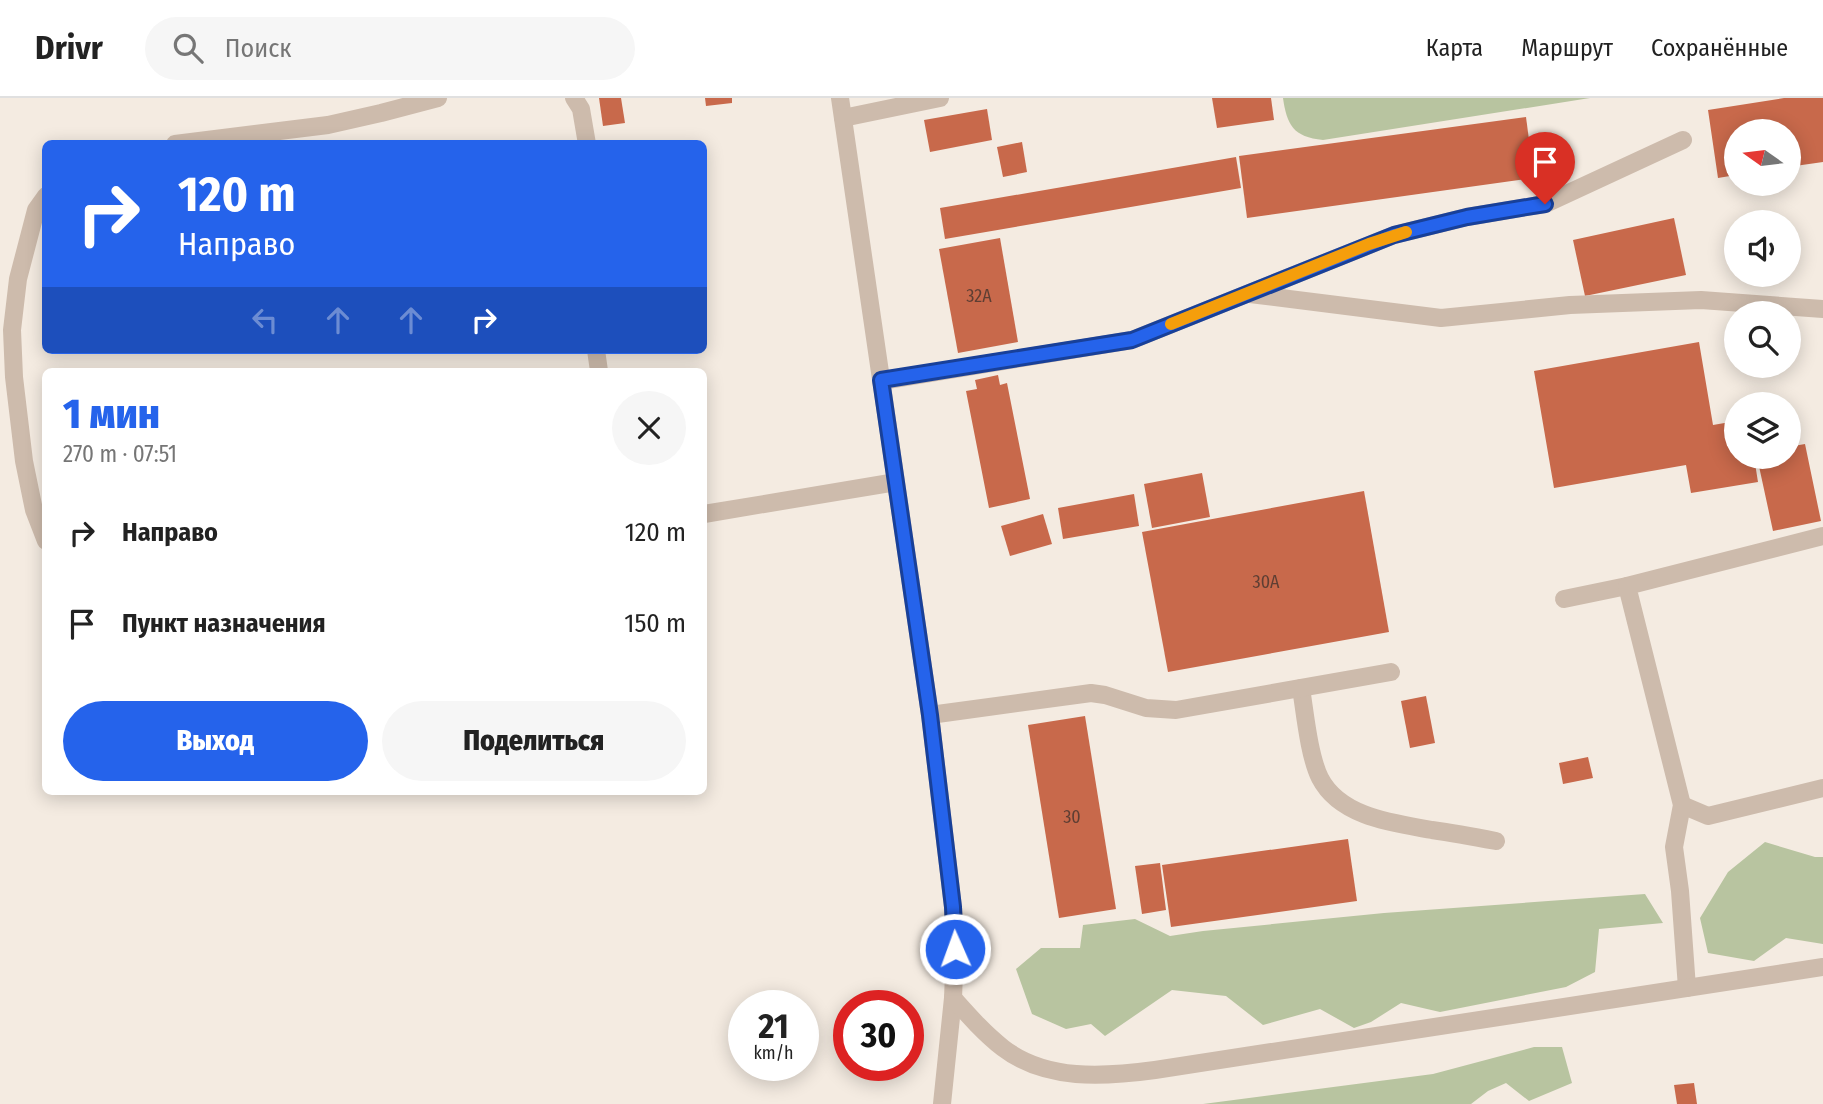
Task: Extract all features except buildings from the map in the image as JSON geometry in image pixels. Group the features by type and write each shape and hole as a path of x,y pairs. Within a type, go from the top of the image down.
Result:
{"street":[{"path":"207,140 328,125 438,98"},
{"path":"574,98 581,108 586,140"},
{"path":"841,98 930,715 953,907 953,998 942,1104"},
{"path":"843,118 940,98"},
{"path":"881,380 1132,340 1394,235 1467,217 1545,204 1683,140"},
{"path":"42,202 36,210 24,256 12,330 14,377 24,461 34,510 42,531"},
{"path":"1246,293 1441,318 1570,305 1701,300 1823,309"},
{"path":"707,514 896,482"},
{"path":"1564,599 1627,586 1823,536"},
{"path":"1627,586 1682,806 1674,847 1681,891 1687,988"},
{"path":"930,715 1091,693 1146,708 1176,710 1391,672"},
{"path":"1301,688 1313,759 1320,778 1333,796 1355,810 1383,821 1496,841"},
{"path":"1682,806 1708,817 1823,788"},
{"path":"953,998 981,1030 1004,1049 1026,1062 1075,1074 1101,1075 1155,1070 1823,967"}],"green space":[{"path":"1283,98 1590,98 1323,140 1305,136 1293,128"},
{"path":"1765,842 1823,857 1823,944 1786,938 1754,961 1708,953 1700,918 1728,872"},
{"path":"1645,894 1663,923 1599,929 1595,972 1566,987 1440,1012 1401,1003 1371,1022 1354,1028 1320,1009 1263,1025 1226,996 1172,990 1105,1036 1091,1024 1066,1029 1032,1014 1016,969 1041,948 1080,948 1083,925 1135,919 1170,936 1384,913"},
{"path":"1534,1047 1562,1047 1572,1083 1529,1101 1506,1083 1488,1091 1471,1104 1203,1104 1433,1074"}],"slow traffic":[{"path":"1171,324 1369,244 1406,232"}],"route":[{"path":"955,949 953,907 930,715 881,380 1132,340 1394,235 1467,217 1545,204"}]}
